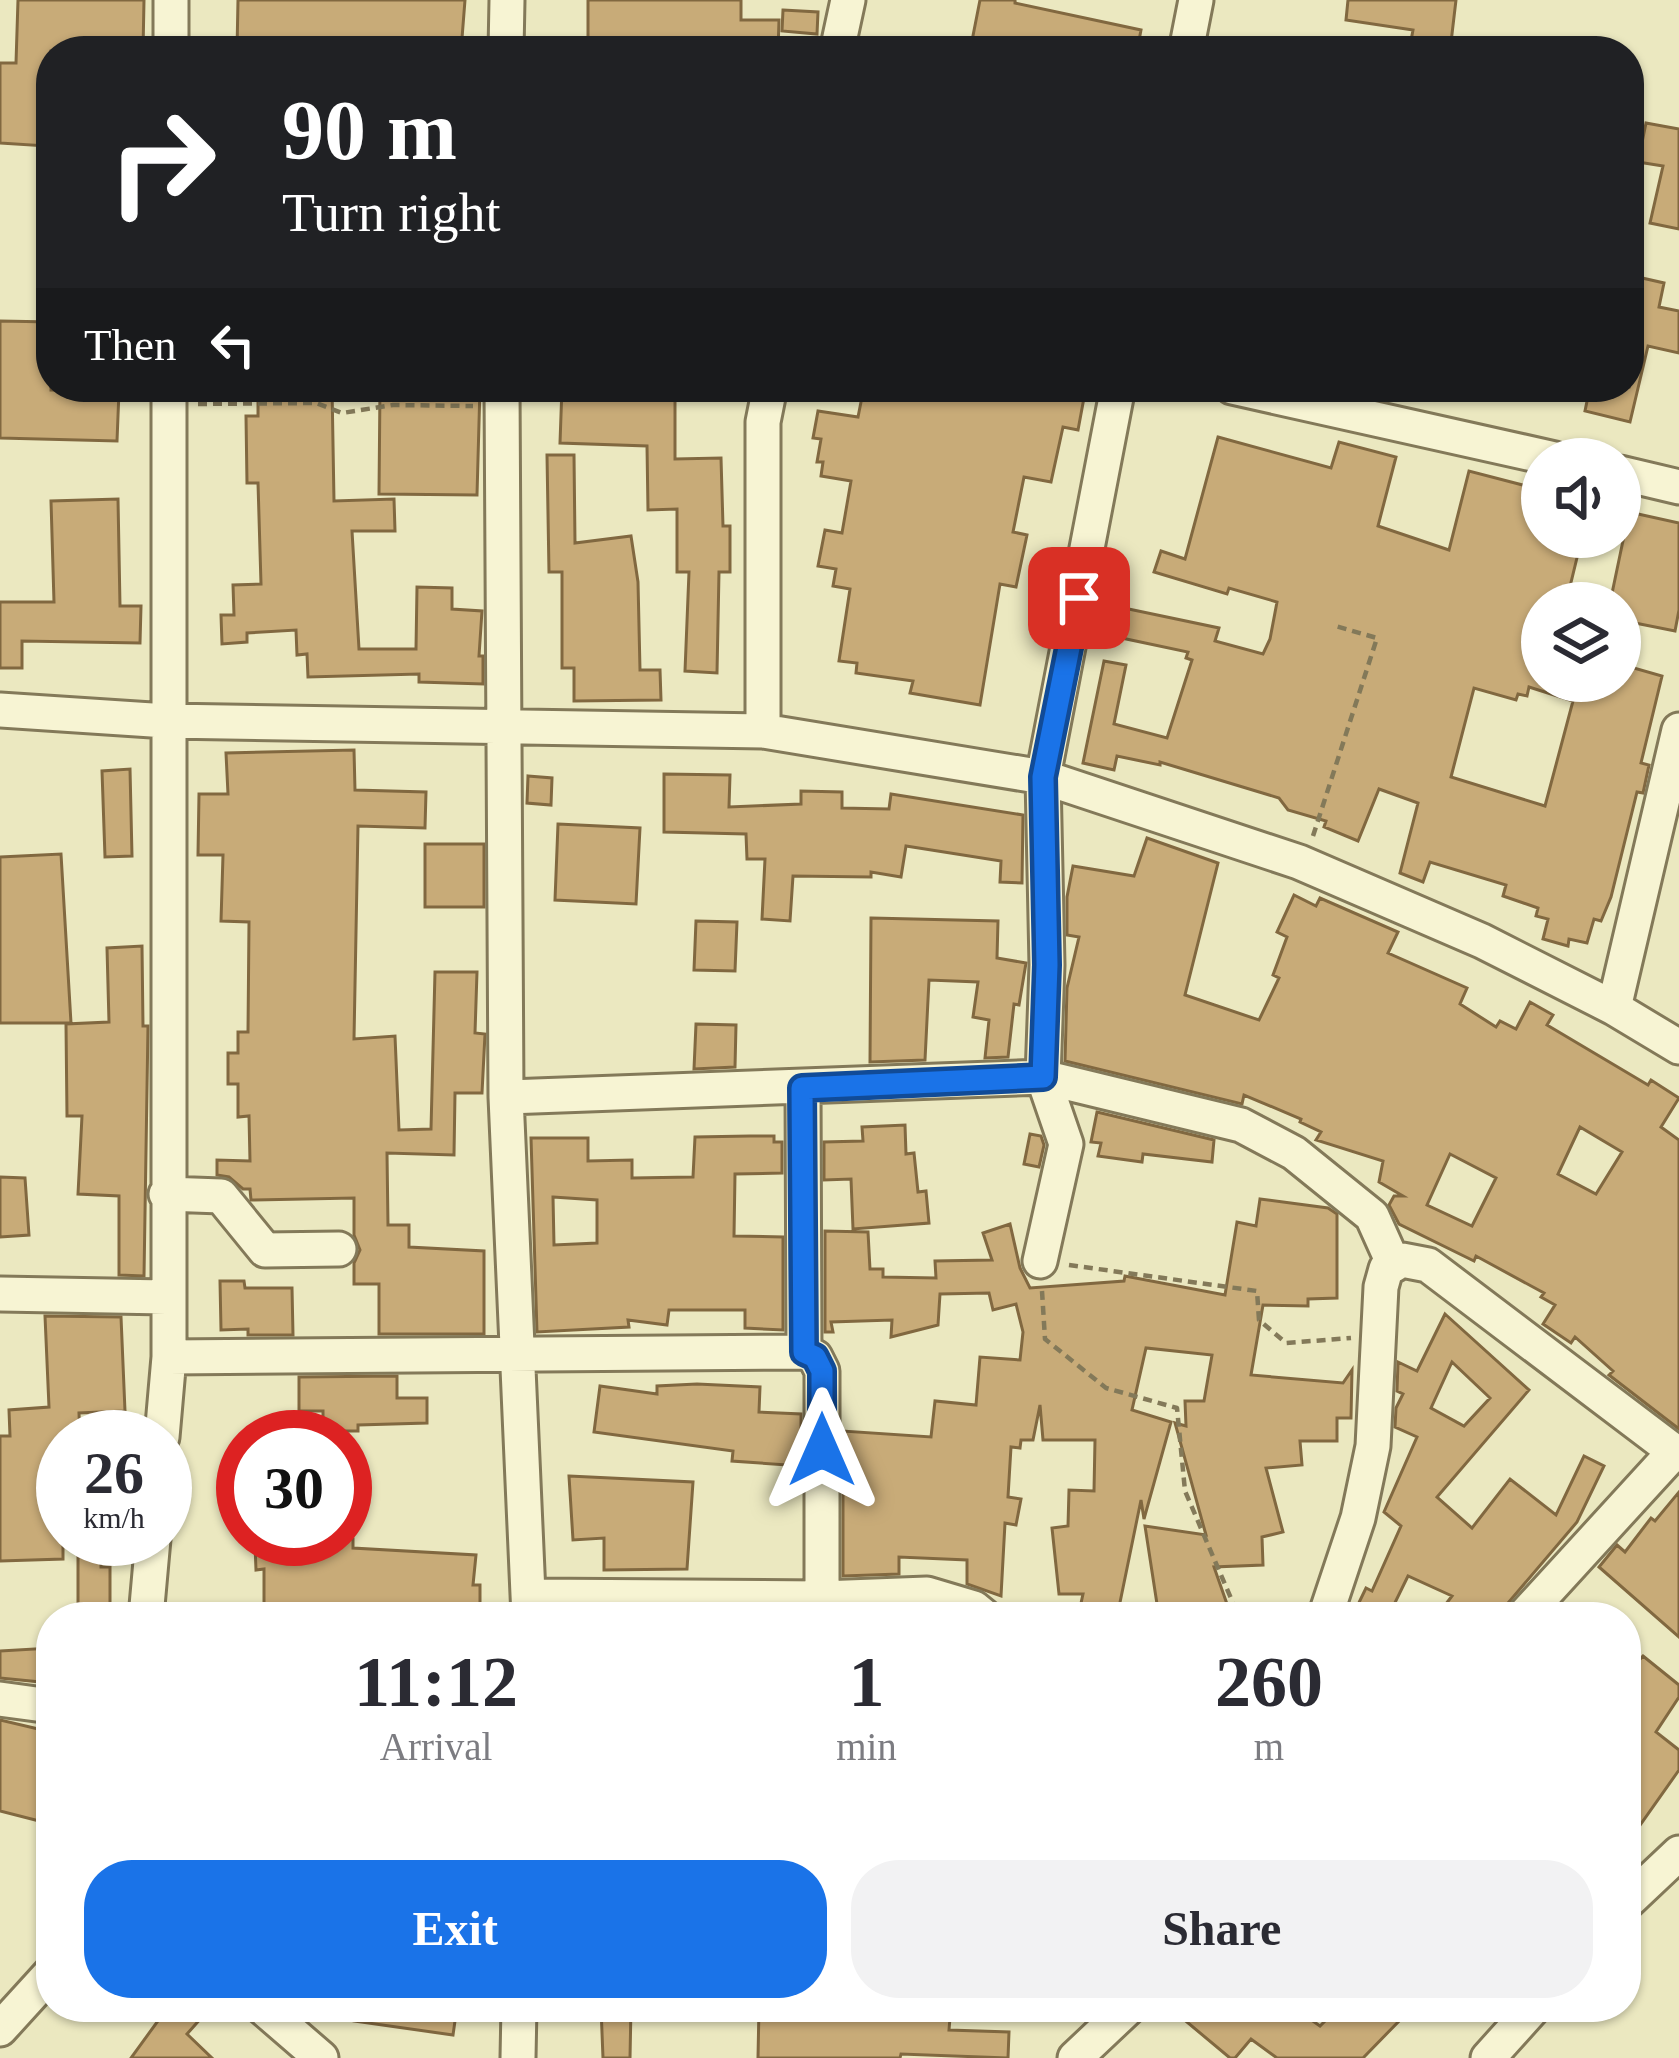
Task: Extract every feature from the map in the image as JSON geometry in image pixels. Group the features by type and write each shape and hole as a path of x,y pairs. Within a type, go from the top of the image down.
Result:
{"street":[{"path":"171,0 171,36"},
{"path":"506,36 507,0"},
{"path":"840,36 848,0"},
{"path":"1189,36 1196,0"},
{"path":"164,1410 169,1357 169,402"},
{"path":"502,402 506,1097 529,1602"},
{"path":"763,730 763,422 767,402"},
{"path":"1040,1261 1066,1144 1043,1077 1047,965 1043,777 1115,402"},
{"path":"1299,402 1521,451"},
{"path":"1641,478 1679,487"},
{"path":"0,710 167,721 763,730 1043,777 1299,862 1482,941 1679,1047"},
{"path":"1614,1008 1679,730"},
{"path":"506,1097 1043,1077 1241,1125 1294,1153 1372,1216 1394,1265"},
{"path":"802,1088 804,1352"},
{"path":"166,1194 221,1196 265,1250 339,1249"},
{"path":"1330,1602 1358,1518 1373,1446 1381,1287 1386,1269 1402,1260 1428,1265 1676,1454 1536,1602"},
{"path":"0,1294 166,1297"},
{"path":"169,1357 804,1352 815,1357 822,1371 822,1598"},
{"path":"147,1602 151,1566"},
{"path":"692,1602 927,1594 954,1602"},
{"path":"0,1700 36,1704"},
{"path":"1641,1891 1673,1866"},
{"path":"0,2030 36,1990"},
{"path":"279,2022 321,2058"},
{"path":"518,2058 519,2022"},
{"path":"1075,2058 1113,2022"},
{"path":"1488,2058 1520,2022"}],"path":[{"path":"279,402 316,404 342,413 434,402"},
{"path":"1299,862 1318,824 1377,638 1332,625"},
{"path":"1233,1602 1185,1491 1177,1408 1106,1388 1045,1339 1040,1261 1257,1292 1259,1320 1286,1343 1375,1336"}],"building":[{"path":"18,0 144,0 143,36 36,36 36,145 0,143 0,63 16,63"},
{"path":"238,0 465,0 462,36 237,36"},
{"path":"588,0 741,0 741,20 779,20 778,36 588,36"},
{"path":"980,0 1015,0 1141,30 1140,36 973,36"},
{"path":"1348,0 1456,0 1452,36 1412,36 1413,30 1346,20"},
{"path":"783,10 818,12 817,34 782,31"},
{"path":"1646,123 1679,129 1679,229 1650,223 1663,166 1644,163"},
{"path":"1644,278 1664,283 1659,307 1679,311 1679,353 1648,346 1644,363"},
{"path":"0,321 36,322 36,402 119,402 117,441 0,438"},
{"path":"258,402 332,402 334,501 394,499 395,531 352,531 359,649 416,649 417,587 452,588 452,609 482,611 479,656 483,656 483,684 419,682 419,674 308,677 307,654 297,655 296,630 247,633 247,642 222,644 221,615 234,615 233,585 261,584 258,483 247,483 246,416 258,416"},
{"path":"380,402 480,402 477,495 379,494"},
{"path":"561,402 675,402 675,459 721,458 723,526 730,526 730,572 719,572 717,673 685,671 689,572 677,572 677,509 648,510 647,446 560,443"},
{"path":"861,402 1083,402 1078,430 1063,427 1051,482 1024,477 1013,532 1027,535 1016,587 1000,584 980,705 910,693 913,681 856,673 857,663 839,661 850,589 833,586 836,569 818,566 825,530 842,533 851,481 821,476 823,462 817,462 821,439 813,438 818,411 858,417"},
{"path":"1587,402 1635,402 1630,422 1585,411"},
{"path":"1218,437 1331,468 1339,442 1396,457 1378,526 1449,550 1469,471 1521,485 1521,558 1577,558 1571,582 1521,582 1521,695 1516,700 1474,688 1451,777 1545,806 1573,702 1641,702 1641,670 1662,676 1641,763 1649,765 1643,793 1637,792 1611,897 1601,921 1594,919 1587,943 1569,939 1568,946 1543,939 1548,919 1536,916 1538,908 1503,896 1506,885 1430,862 1423,882 1400,873 1418,803 1379,789 1358,841 1324,827 1326,821 1288,810 1279,798 1160,762 1117,756 1114,770 1083,763 1104,661 1126,665 1114,724 1167,738 1192,660 1186,658 1188,652 1117,637 1124,608 1219,628 1215,641 1263,654 1270,639 1277,602 1229,588 1227,594 1154,572 1161,551 1185,559"},
{"path":"547,455 574,455 575,543 631,536 638,582 640,670 660,670 661,700 574,701 574,668 562,668 562,572 549,572"},
{"path":"118,499 120,606 141,606 140,643 22,641 22,668 0,668 0,602 54,602 51,501"},
{"path":"1641,515 1679,523 1675,631 1641,624 1641,582 1614,582 1619,558 1641,558"},
{"path":"354,750 355,790 426,792 425,828 358,826 354,1039 395,1036 399,1130 431,1129 435,972 477,972 475,1033 485,1034 482,1093 455,1093 454,1155 387,1153 388,1225 409,1225 409,1247 484,1251 484,1334 379,1334 379,1284 354,1284 354,1263 360,1250 354,1235 354,1198 251,1200 250,1189 217,1175 217,1160 250,1161 249,1116 238,1117 238,1084 228,1084 228,1053 238,1053 238,1032 248,1032 249,922 221,921 223,855 198,855 199,794 228,794 226,753"},
{"path":"130,769 132,856 105,857 102,771"},
{"path":"664,774 730,775 729,807 801,804 801,791 842,792 842,808 889,809 891,794 1023,815 1022,883 1000,882 1001,861 906,846 901,877 871,872 871,877 793,876 790,921 762,919 765,859 747,859 746,834 664,832"},
{"path":"528,776 552,778 551,805 527,803"},
{"path":"558,824 640,828 636,904 555,900"},
{"path":"1147,838 1218,863 1185,995 1259,1020 1279,978 1273,975 1287,937 1277,932 1294,895 1316,906 1320,898 1398,932 1388,953 1467,988 1460,1004 1496,1027 1500,1021 1516,1029 1530,1002 1553,1015 1547,1025 1648,1085 1651,1080 1679,1098 1661,1127 1679,1140 1679,1429 1609,1375 1613,1371 1575,1337 1571,1343 1543,1324 1555,1305 1541,1297 1544,1293 1476,1256 1474,1261 1399,1224 1389,1205 1394,1196 1403,1196 1379,1182 1383,1161 1316,1140 1321,1132 1301,1119 1244,1095 1242,1104 1065,1061 1067,988 1079,937 1067,935 1073,866 1134,876","holes":["1580,1127 1622,1152 1596,1194 1558,1174","1450,1154 1496,1178 1472,1226 1427,1205"]},
{"path":"425,844 484,844 484,907 425,907"},
{"path":"61,854 71,1023 0,1023 0,857"},
{"path":"871,918 998,921 997,958 1026,963 1019,1005 1014,1004 1008,1057 985,1058 989,1020 973,1017 978,982 929,980 925,1060 870,1062"},
{"path":"696,921 737,922 735,971 694,970"},
{"path":"142,946 143,1026 148,1026 144,1276 119,1275 119,1196 78,1194 82,1116 67,1116 66,1024 109,1022 107,948"},
{"path":"696,1024 736,1025 735,1067 694,1069"},
{"path":"1097,1112 1214,1140 1212,1162 1143,1154 1142,1162 1098,1156 1101,1143 1091,1142"},
{"path":"905,1125 906,1154 914,1153 918,1192 926,1191 929,1223 853,1229 851,1179 824,1180 824,1142 863,1141 862,1127"},
{"path":"1030,1134 1041,1136 1044,1145 1039,1167 1024,1164"},
{"path":"774,1136 774,1142 782,1142 782,1173 735,1174 734,1236 783,1237 783,1330 745,1328 745,1310 669,1310 667,1325 628,1320 629,1327 537,1332 531,1138 588,1138 588,1161 632,1160 632,1178 693,1177 695,1137","holes":["553,1197 597,1200 597,1243 554,1245"]},
{"path":"0,1177 25,1178 29,1235 0,1237"},
{"path":"1260,1199 1328,1208 1337,1214 1337,1298 1308,1299 1308,1306 1263,1305 1251,1375 1343,1383 1352,1370 1351,1418 1337,1418 1337,1441 1300,1441 1302,1465 1266,1468 1283,1532 1262,1537 1263,1565 1214,1567 1226,1602 1157,1602 1145,1526 1206,1535 1175,1423 1186,1426 1185,1401 1204,1401 1212,1355 1146,1348 1132,1410 1171,1422 1144,1519 1141,1500 1120,1602 1081,1602 1083,1594 1059,1594 1052,1528 1068,1526 1069,1490 1094,1491 1095,1440 1043,1440 1040,1405 1033,1440 1021,1440 1020,1448 1011,1447 1008,1497 1021,1499 1016,1525 1005,1523 1001,1596 967,1584 967,1560 899,1557 899,1574 843,1576 843,1431 931,1437 935,1401 976,1405 980,1357 1020,1360 1023,1332 1016,1304 993,1310 989,1293 940,1294 938,1325 891,1337 892,1320 831,1322 833,1332 825,1332 825,1231 868,1232 870,1269 883,1269 883,1277 936,1278 935,1261 992,1260 983,1233 1010,1224 1030,1288 1124,1281 1125,1276 1225,1295 1237,1222 1256,1226"},
{"path":"220,1281 244,1281 245,1288 292,1288 293,1335 221,1330"},
{"path":"1445,1314 1529,1390 1437,1497 1472,1528 1510,1479 1556,1515 1584,1456 1604,1466 1577,1522 1509,1602 1447,1602 1452,1596 1408,1576 1395,1602 1359,1602 1366,1588 1372,1591 1401,1526 1384,1512 1417,1437 1395,1427 1403,1394 1397,1391 1398,1362 1417,1371","holes":["1452,1362 1490,1398 1464,1426 1431,1408"]},
{"path":"45,1316 121,1317 125,1410 36,1410 36,1560 0,1561 0,1436 10,1436 9,1410 49,1407"},
{"path":"397,1376 397,1398 427,1398 427,1423 372,1425 372,1410 299,1410 299,1377"},
{"path":"600,1386 657,1394 657,1386 760,1387 759,1412 801,1414 801,1466 732,1461 733,1451 594,1432"},
{"path":"569,1476 693,1482 687,1569 604,1570 604,1538 573,1540"},
{"path":"1679,1492 1679,1637 1599,1567 1617,1545 1625,1552 1651,1518 1655,1521"},
{"path":"372,1549 476,1555 473,1585 480,1585 480,1602 264,1602 264,1569 256,1570 256,1566 372,1566"},
{"path":"78,1566 110,1567 110,1602 78,1602"},
{"path":"36,1649 36,1682 0,1678 0,1651"},
{"path":"1641,1658 1679,1685 1679,1697 1656,1732 1679,1750 1679,1770 1641,1824"},
{"path":"0,1720 36,1728 36,1820 0,1811"},
{"path":"157,2022 198,2022 187,2034 212,2058 131,2058"},
{"path":"361,2022 455,2022 453,2035"},
{"path":"602,2022 631,2022 630,2058 603,2058"},
{"path":"759,2022 950,2022 949,2030 1009,2032 1008,2058 901,2054 900,2058 758,2058"},
{"path":"1187,2022 1314,2022 1320,2026 1324,2022 1398,2022 1363,2058 1277,2058 1251,2039 1230,2058"}],"route":[{"path":"822,1450 822,1371 815,1357 804,1352 802,1088 1043,1077 1047,965 1043,777 1079,598"}]}
